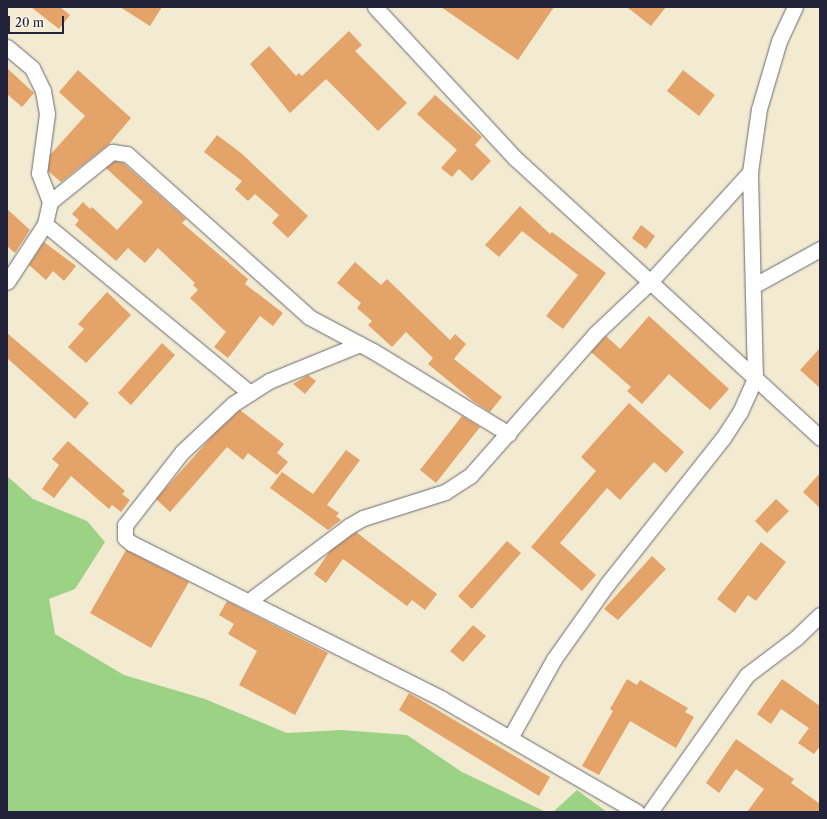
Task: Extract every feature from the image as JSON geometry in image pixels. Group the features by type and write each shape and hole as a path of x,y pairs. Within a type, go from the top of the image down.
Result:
{"street":[{"path":"375,7 516,159 820,438"},
{"path":"510,738 554,660 608,583 723,438 740,412 755,378 750,172 759,109 779,41 795,7"},
{"path":"7,47 32,68 43,91 47,114 39,173 50,202 45,224 7,282"},
{"path":"50,202 112,152 127,154 309,317 360,344 509,434"},
{"path":"249,601 349,526 363,518 445,492 470,476 509,434 595,334 650,282 750,172"},
{"path":"45,224 250,393"},
{"path":"753,286 820,249"},
{"path":"360,344 269,381 250,393 201,431 182,452 125,525 125,538 131,543 442,699 637,812"},
{"path":"650,812 747,675 796,638 820,615"}],"green space":[{"path":"7,476 33,499 87,521 105,542 75,589 49,599 55,634 124,675 205,699 287,733 341,730 407,735 462,772 546,812 7,812"},
{"path":"577,790 607,812 553,812"}],"building":[{"path":"31,7 60,7 70,15 59,29"},
{"path":"120,7 162,7 150,26"},
{"path":"441,7 554,7 518,60"},
{"path":"627,7 666,7 651,26"},
{"path":"349,31 362,45 355,51 407,103 378,131 326,79 290,113 250,64 269,46 296,76 299,73 302,76"},
{"path":"7,68 34,93 22,107 7,94"},
{"path":"78,70 131,118 109,144 61,182 48,171 50,155 85,116 59,92"},
{"path":"683,70 715,95 699,116 667,91"},
{"path":"435,95 482,137 475,145 491,161 472,181 459,169 452,177 441,168 457,150 417,114"},
{"path":"217,135 241,153 308,216 288,238 272,223 279,215 255,194 248,201 235,189 242,181 204,152"},
{"path":"115,161 123,163 186,219 182,223 248,279 245,284 283,313 273,326 260,316 228,358 214,347 226,332 190,298 198,290 193,285 195,283 158,248 145,263 128,248 116,261 75,225 79,220 72,214 83,202 90,209 92,207 117,230 143,202 106,168"},
{"path":"520,206 550,234 552,232 606,273 563,329 546,316 578,275 522,231 499,257 485,245"},
{"path":"7,209 30,230 15,253 7,246"},
{"path":"641,225 655,236 646,249 632,238"},
{"path":"44,242 76,266 64,281 53,271 46,280 29,265"},
{"path":"355,262 381,285 387,279 450,340 455,334 466,344 454,359 502,397 490,412 473,401 428,364 433,358 406,332 392,347 368,325 372,321 357,308 361,303 337,283"},
{"path":"107,292 131,315 86,363 68,347 84,329 78,324"},
{"path":"649,316 729,389 710,410 669,374 642,404 627,391 631,387 591,352 606,336 620,349"},
{"path":"7,333 89,403 75,419 7,358"},
{"path":"162,343 175,355 131,405 118,393"},
{"path":"820,348 820,388 800,370"},
{"path":"308,375 316,381 305,394 293,384"},
{"path":"629,403 684,452 666,473 654,462 620,500 607,488 560,543 596,575 582,591 531,547 596,471 581,457"},
{"path":"240,410 284,444 277,453 288,462 277,475 248,453 243,460 227,447 170,512 156,499 215,433"},
{"path":"462,416 480,427 436,483 420,470"},
{"path":"68,441 125,491 122,494 130,500 121,512 112,505 109,509 71,476 54,498 42,489 59,465 52,459"},
{"path":"346,450 360,460 327,505 339,513 336,516 341,520 328,530 270,488 282,472 313,494"},
{"path":"820,473 820,508 803,492"},
{"path":"776,499 789,511 767,533 755,521"},
{"path":"356,532 437,594 425,610 412,600 407,606 343,559 326,583 314,574 330,551"},
{"path":"507,541 521,553 472,609 458,596"},
{"path":"761,542 786,562 756,601 748,595 735,613 717,599"},
{"path":"126,550 189,582 151,648 90,613"},
{"path":"652,556 666,569 618,620 604,609"},
{"path":"227,601 328,653 295,715 239,685 257,651 228,634 234,624 219,615"},
{"path":"473,625 486,636 463,662 450,651"},
{"path":"627,679 637,685 640,680 688,708 685,712 694,717 676,748 630,721 599,775 582,766 613,711 610,709"},
{"path":"782,679 820,706 820,746 814,754 798,743 809,728 781,709 771,724 757,714"},
{"path":"409,693 550,777 539,796 399,710"},
{"path":"736,739 794,779 791,783 820,804 820,812 747,812 764,789 736,769 719,793 706,783"}]}
